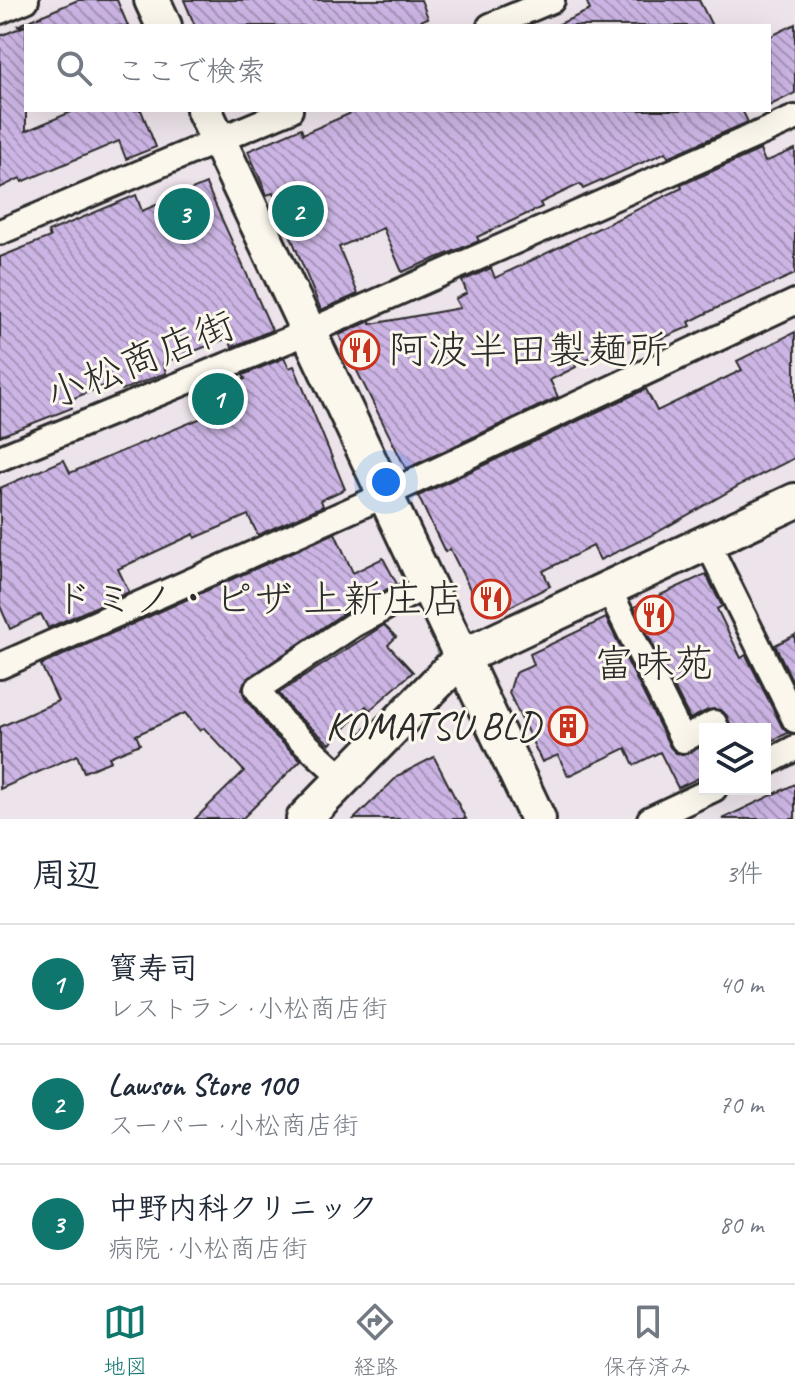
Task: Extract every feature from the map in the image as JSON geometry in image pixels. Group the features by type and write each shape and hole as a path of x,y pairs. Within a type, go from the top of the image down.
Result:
{"street":[{"path":"0,11 26,0"},
{"path":"152,0 163,24"},
{"path":"495,24 552,0"},
{"path":"0,232 211,125 279,112"},
{"name":"小松商店街","path":"0,458 308,332 795,118"},
{"path":"211,125 538,819"},
{"path":"0,666 385,495 795,302"},
{"path":"304,819 462,657 795,501"},
{"path":"707,542 795,720"},
{"path":"344,779 282,722 257,689 353,625 429,584"},
{"path":"609,590 683,740 699,731"},
{"path":"771,761 795,748"},
{"path":"650,819 676,814 705,795"}],"building":[{"path":"78,0 117,0 127,24 24,24 17,26"},
{"path":"184,0 421,0 428,18 413,24 194,24"},
{"path":"586,0 699,0 711,24 559,24 590,10"},
{"path":"795,24 795,93 771,105 771,36"},
{"path":"24,26 26,131 71,112 142,112 156,147 126,159 119,141 22,182 20,178 0,188 0,36"},
{"path":"353,112 743,112 748,122 668,157 666,152 583,189 580,184 540,203 542,207 477,237 479,241 402,272 383,228 339,247 358,294 321,310 273,193 267,195 248,151 301,128 303,134"},
{"path":"795,149 795,274 719,307 689,322 691,326 647,345 642,335 575,364 576,367 550,380 558,397 406,469 339,335 370,321 371,324 460,308 455,299 467,293 462,281 491,268 495,278 682,188 681,185 760,150 765,162"},
{"path":"206,184 272,330 232,347 228,338 163,363 166,373 122,390 118,380 69,400 72,408 0,436 0,257 50,237 48,232 136,195 142,211"},
{"path":"795,332 795,458 600,560 593,546 543,571 550,586 498,613 479,607 450,549 445,552 418,496 646,389 657,411 742,370 737,361"},
{"path":"284,358 289,368 294,366 345,489 321,500 323,506 258,535 248,515 195,538 194,534 118,569 129,592 48,628 41,614 10,629 0,606 0,488 64,460 70,473 211,414 204,396"},
{"path":"335,533 353,573 383,558 397,584 345,612 244,682 242,690 245,698 272,733 301,760 242,819 195,819 244,771 204,728 200,731 185,713 136,735 140,744 109,757 111,761 84,772 77,755 0,789 0,727 58,701 41,665"},
{"path":"706,574 722,606 717,609 741,658 746,655 782,727 788,733 771,741 771,723 730,723 721,710 708,710 690,719 634,607"},
{"path":"606,618 670,747 683,755 699,748 699,778 678,788 660,752 634,765 626,748 568,776 558,755 542,762 509,693 515,673 534,665 530,654"},
{"path":"384,625 396,637 388,645 413,672 370,710 366,706 330,744 293,712 279,693"},
{"path":"795,635 795,686 775,645"},
{"path":"434,757 466,819 354,819 399,775"},
{"path":"795,784 795,819 722,819"}],"place":[{"name":"Lawson Store 100","path":"298,211"},
{"name":"中野内科クリニック","path":"184,214"},
{"name":"阿波半田製麺所","path":"360,350"},
{"name":"寳寿司","path":"218,399"},
{"name":"ドミノ・ピザ 上新庄店","path":"491,599"},
{"name":"富味苑","path":"654,615"},
{"name":"KOMATSU BLD","path":"568,726"}]}
